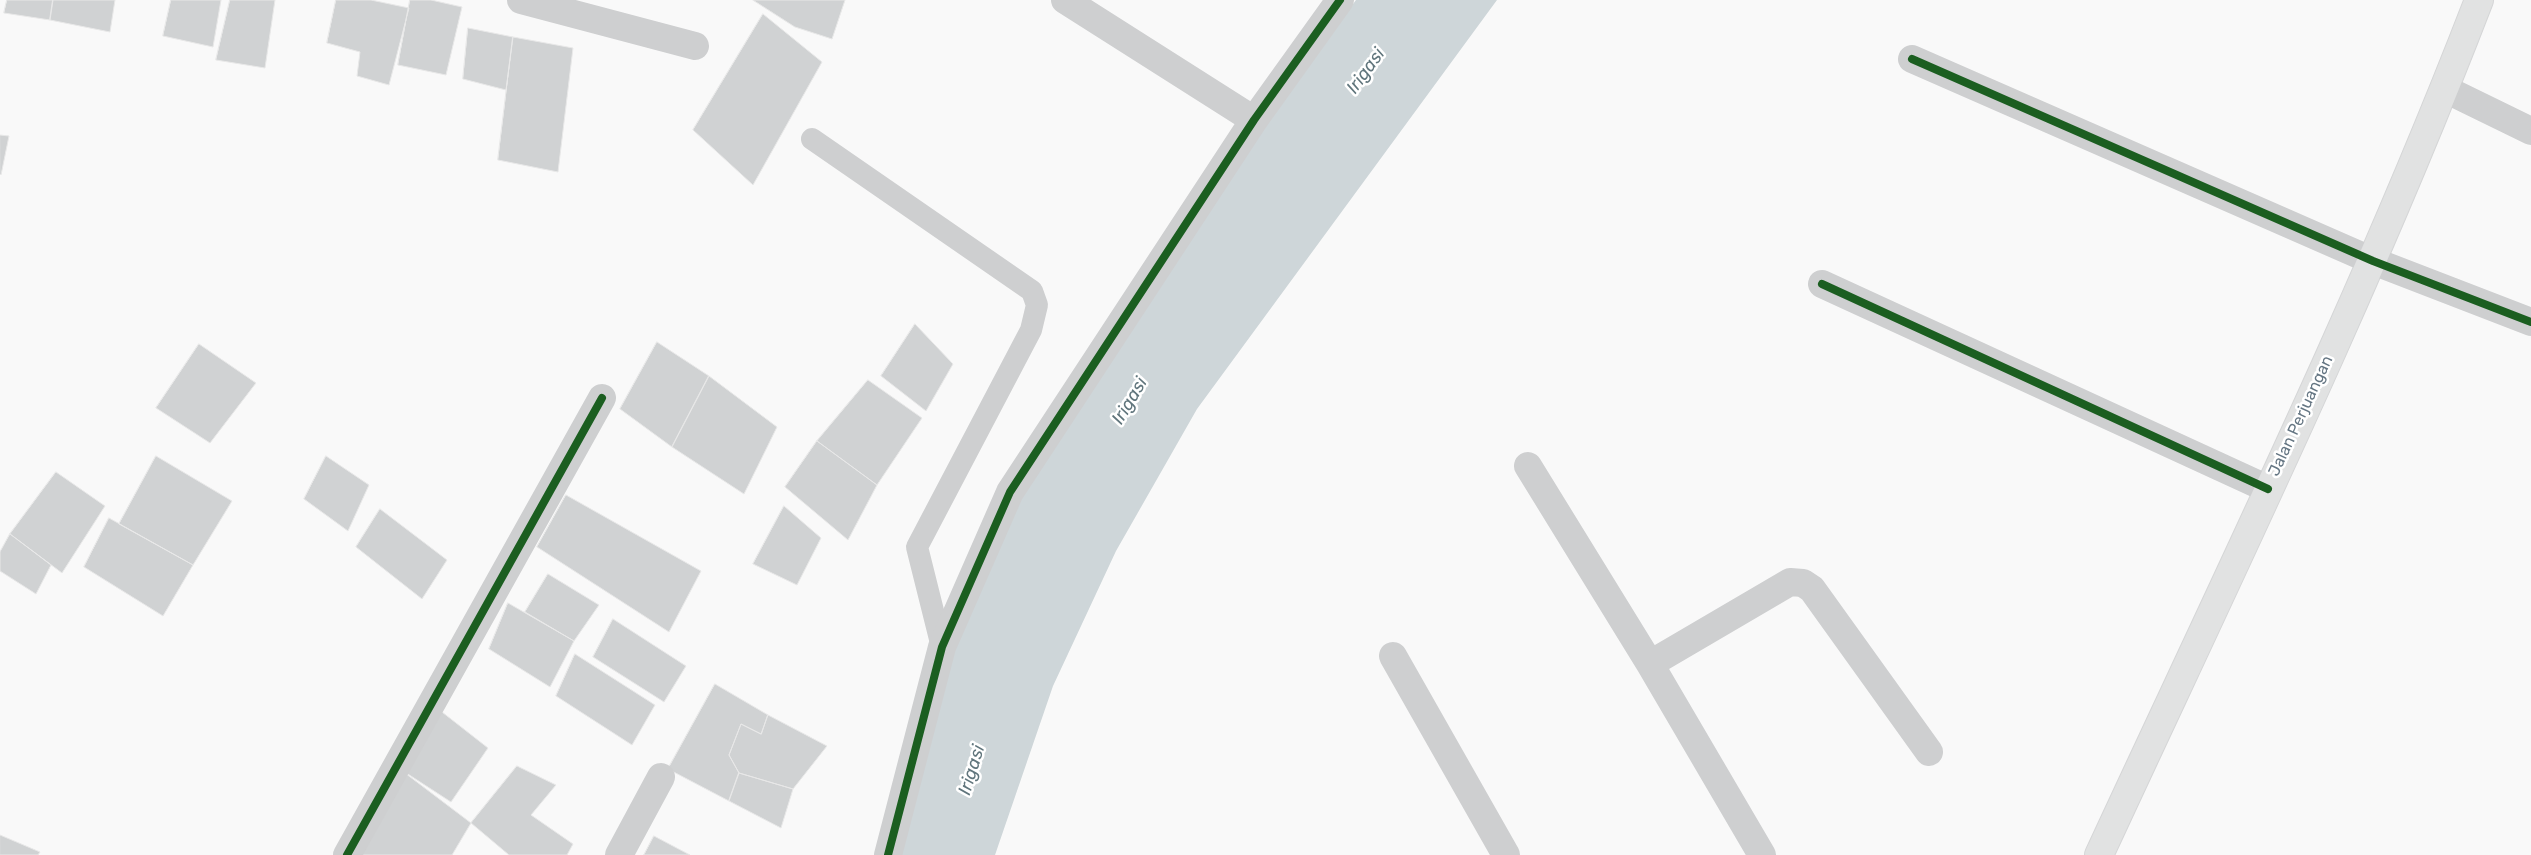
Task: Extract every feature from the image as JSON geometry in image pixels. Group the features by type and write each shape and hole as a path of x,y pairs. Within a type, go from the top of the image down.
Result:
{"main road":[{"name":"Jalan Perjuangan","path":"2099,855 2373,261 2445,89 2479,0"}],"street":[{"path":"521,0 695,46"},
{"path":"1065,0 1254,120"},
{"path":"888,855 942,647 1010,492 1254,120 1340,0"},
{"path":"1912,59 2373,261 2531,322"},
{"path":"2445,89 2531,131"},
{"path":"1822,284 2268,490"},
{"path":"347,855 602,398"},
{"path":"1528,466 1650,664 1762,855"},
{"path":"1650,664 1790,582 1803,583 1812,589 1929,752"},
{"path":"1393,656 1506,855"},
{"path":"619,855 660,777"}],"lane":[{"path":"812,139 1032,291 1038,305 1031,330 917,547 942,647"}],"water":[{"name":"Irigasi","path":"1356,0 1497,0 1197,409 1116,551 1053,686 995,855 882,855 946,648 1083,373"}],"building":[{"path":"7,0 53,0 50,20 4,13"},
{"path":"53,0 115,0 110,32 50,20"},
{"path":"171,0 221,0 213,47 163,36"},
{"path":"230,0 275,0 265,68 216,60"},
{"path":"336,0 371,0 409,8 389,85 357,76 360,52 327,43"},
{"path":"410,0 431,0 462,7 446,75 398,65"},
{"path":"753,0 845,0 832,39 795,27"},
{"path":"763,14 822,62 753,185 693,130"},
{"path":"468,28 513,37 506,90 463,79"},
{"path":"513,37 573,48 558,172 498,160"},
{"path":"0,135 9,136 1,175 0,174"},
{"path":"915,324 953,364 926,411 881,376"},
{"path":"657,342 709,376 672,447 620,409"},
{"path":"199,344 256,383 210,443 156,408"},
{"path":"709,376 777,427 744,494 672,447"},
{"path":"868,380 922,418 877,485 817,441"},
{"path":"817,441 877,485 848,540 785,487"},
{"path":"156,456 232,501 193,565 119,524"},
{"path":"326,456 369,485 348,531 304,499"},
{"path":"56,472 105,506 62,573 10,534"},
{"path":"566,495 701,571 669,632 537,547"},
{"path":"784,506 821,538 797,585 753,564"},
{"path":"380,509 447,560 422,599 356,547"},
{"path":"109,518 193,565 163,616 84,567"},
{"path":"10,534 51,565 36,594 0,571 0,552"},
{"path":"548,574 599,605 574,641 525,612"},
{"path":"508,603 574,641 550,687 489,649"},
{"path":"613,619 686,666 664,702 593,657"},
{"path":"575,654 655,705 632,745 556,696"},
{"path":"715,684 768,715 761,734 741,724 729,755 739,773 729,801 668,769"},
{"path":"442,712 488,748 451,802 397,767"},
{"path":"768,715 827,746 793,789 739,773 729,755 741,724 761,734"},
{"path":"517,766 556,785 531,815 573,844 567,855 509,855 471,823"},
{"path":"397,767 471,823 452,855 360,855"},
{"path":"739,773 793,789 781,828 729,801"},
{"path":"0,835 40,852 38,855 0,855"},
{"path":"654,836 690,855 644,855"}],"cycle path":[{"path":"888,855 942,647 1010,492 1254,120 1340,0"},
{"path":"1912,59 2373,261 2531,322"},
{"path":"1822,284 2268,489"},
{"path":"347,855 602,398"}]}
